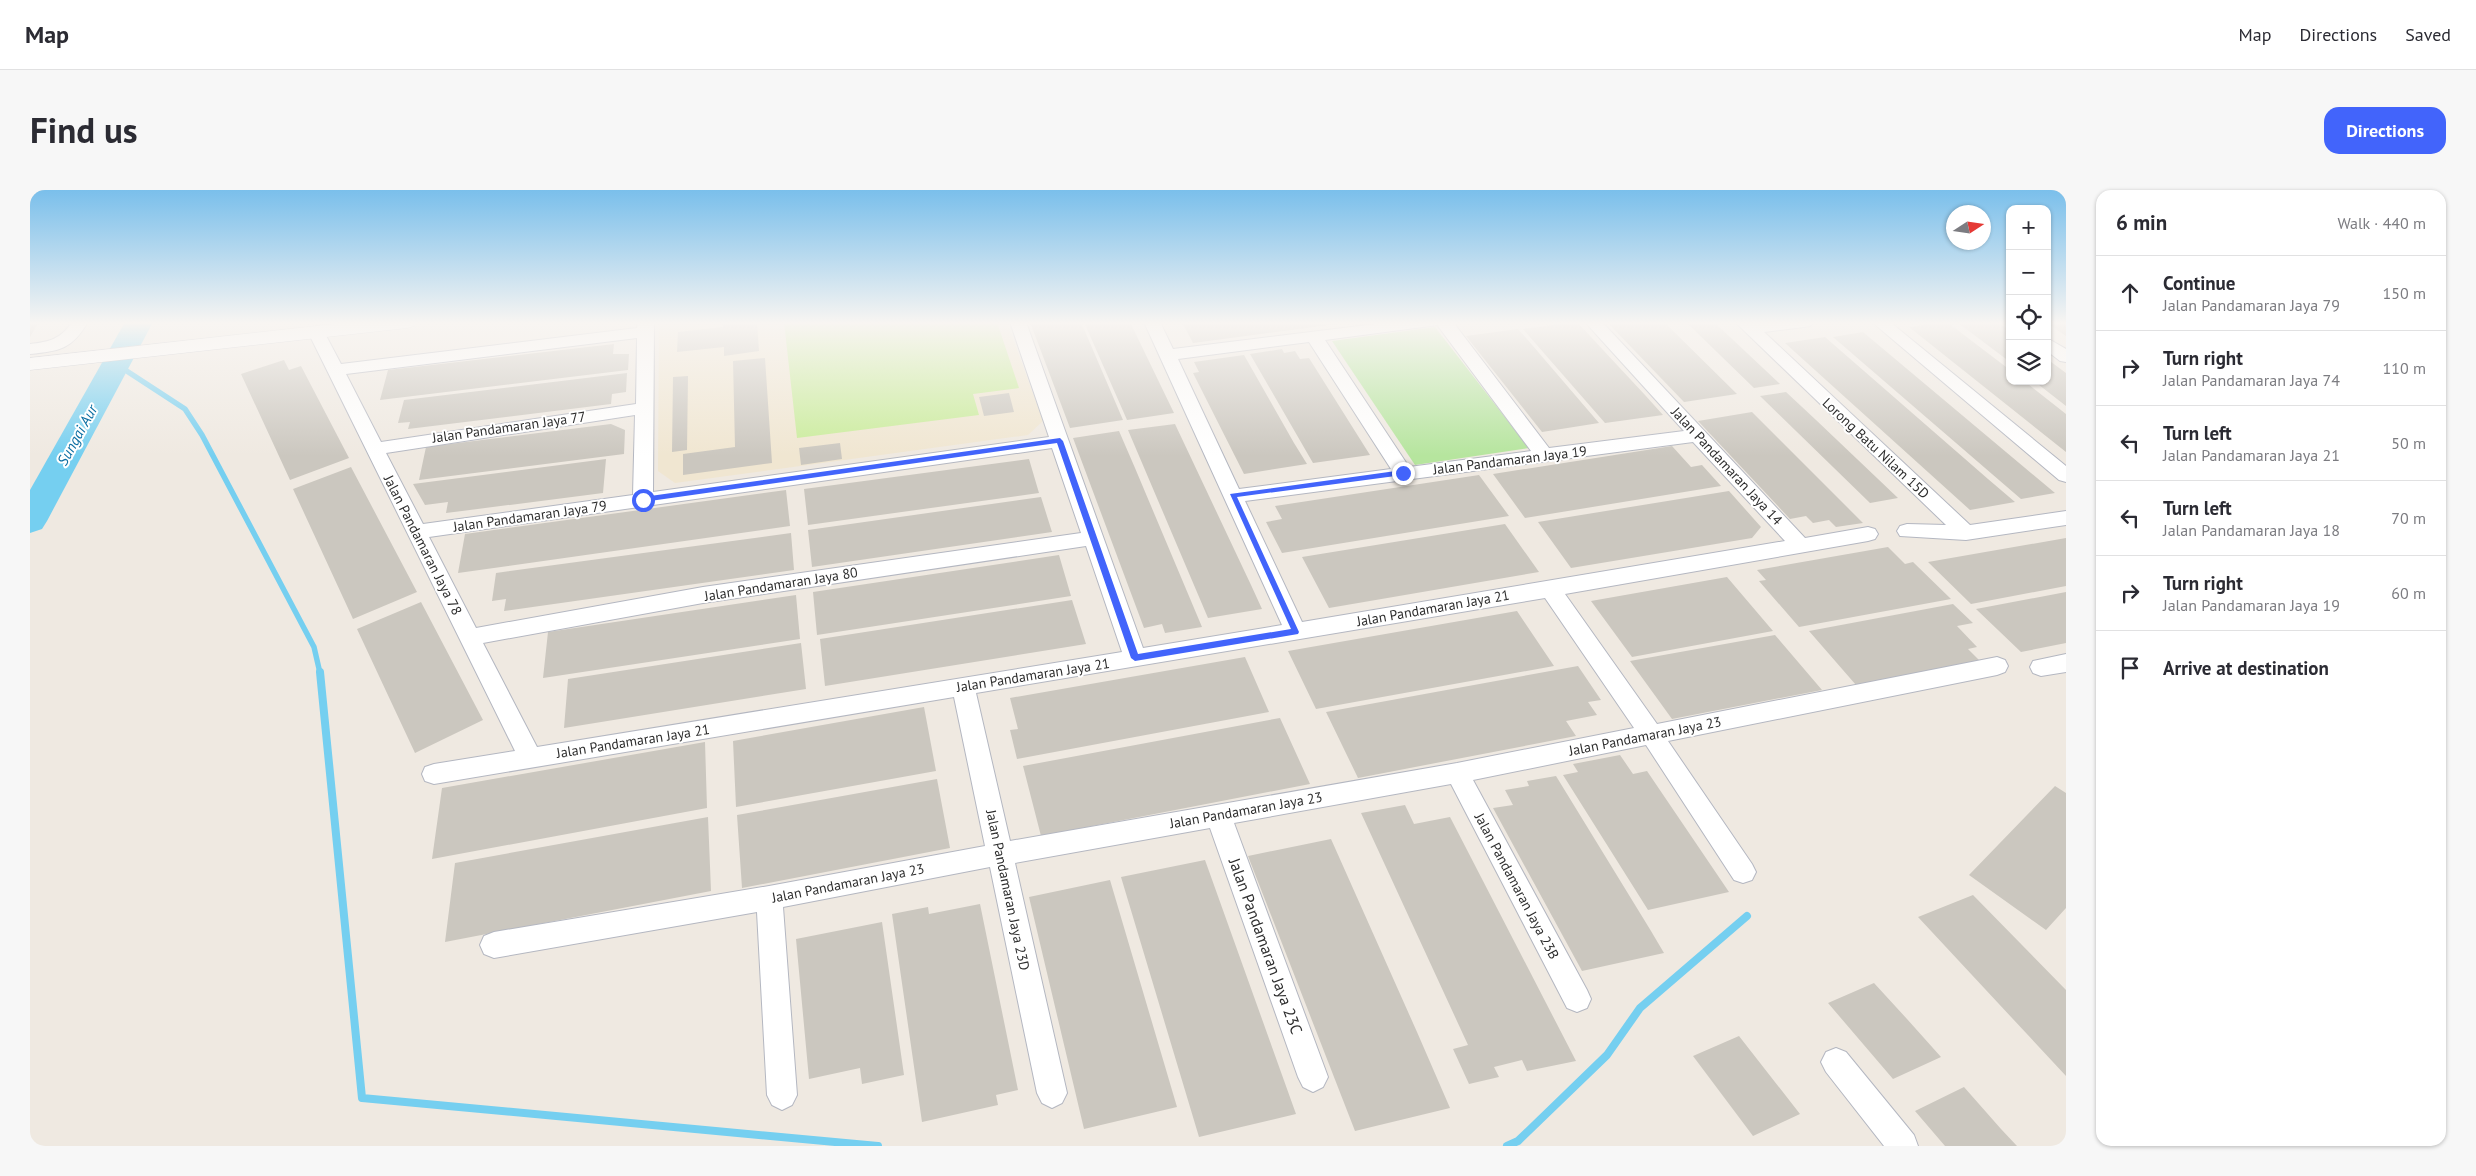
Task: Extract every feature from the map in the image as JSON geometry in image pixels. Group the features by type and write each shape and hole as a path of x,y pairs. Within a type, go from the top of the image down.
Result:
{"street":[{"name":"Jalan Pandamaran Jaya 78","path":"333,367 530,757"},
{"path":"335,370 359,367"},
{"path":"643,500 645,367"},
{"path":"1034,367 1135,658"},
{"path":"1172,367 1296,632"},
{"path":"1333,367 1403,473"},
{"path":"1478,367 1545,456"},
{"name":"Jalan Pandamaran Jaya 14","path":"1634,367 1800,545"},
{"name":"Lorong Batu Nilam 15D","path":"1790,367 1966,533"},
{"path":"1934,367 2066,476"},
{"name":"Jalan Pandamaran Jaya 77","path":"375,449 407,442 644,408"},
{"name":"Jalan Pandamaran Jaya 19","path":"1232,496 1698,435"},
{"name":"Jalan Pandamaran Jaya 79","path":"417,532 1060,441"},
{"path":"1907,531 1966,533 2066,518"},
{"name":"Jalan Pandamaran Jaya 21","path":"434,774 1296,632 1868,534"},
{"name":"Jalan Pandamaran Jaya 80","path":"470,637 557,619 810,579 1093,538"},
{"path":"1550,589 1651,734 1743,872"},
{"path":"2041,667 2066,662"},
{"name":"Jalan Pandamaran Jaya 23","path":"494,944 769,898 1218,814 1457,773 1997,666"},
{"name":"Jalan Pandamaran Jaya 23D","path":"963,686 1052,1093"},
{"name":"Jalan Pandamaran Jaya 23B","path":"1457,773 1577,998"},
{"name":"Jalan Pandamaran Jaya 23C","path":"1218,814 1313,1077"},
{"path":"769,898 782,1095"},
{"path":"1836,1062 1903,1146"}],"shaded area":[{"path":"659,367 1023,367 1043,421 1028,435 675,483 658,471"}],"green space":[{"path":"789,367 1012,367 1019,388 973,394 979,415 797,438"},
{"path":"1349,367 1466,367 1529,448 1415,465"}],"building":[{"path":"264,367 287,367 289,370 301,367 349,458 290,480 241,374"},
{"path":"417,367 628,367 628,370 380,400 388,370"},
{"path":"733,367 766,367 772,463 683,475 683,454 735,447"},
{"path":"1047,367 1100,367 1123,420 1070,428"},
{"path":"1104,367 1152,367 1174,413 1127,420"},
{"path":"1196,367 1251,367 1307,464 1244,474 1193,373 1199,372"},
{"path":"1257,367 1314,367 1370,455 1313,463"},
{"path":"1490,367 1550,367 1599,423 1542,432"},
{"path":"1556,367 1618,367 1663,415 1605,423"},
{"path":"1650,367 1709,367 1737,394 1684,402"},
{"path":"1732,367 1761,367 1780,384 1754,388"},
{"path":"1811,367 1859,367 2015,502 1970,510"},
{"path":"1867,367 1904,367 2055,493 2021,499"},
{"path":"1959,367 2006,367 2006,385 2029,385 2066,414 2066,452"},
{"path":"2051,367 2057,367 2066,373 2066,406 2039,385 2051,385"},
{"path":"627,373 626,392 612,394 611,404 408,429 410,422 398,423 404,400"},
{"path":"688,376 687,450 672,452 673,377"},
{"path":"1786,392 1898,498 1870,503 1760,396"},
{"path":"1009,393 1014,412 984,416 979,397"},
{"path":"1752,412 1863,523 1836,527 1829,520 1813,523 1806,516 1790,519 1698,421"},
{"path":"611,424 625,430 624,454 419,480 426,447"},
{"path":"1175,424 1262,609 1208,618 1128,430"},
{"path":"1119,431 1202,627 1165,633 1162,624 1144,628 1073,438"},
{"path":"840,443 842,459 801,465 799,448"},
{"path":"1672,446 1691,467 1702,465 1721,486 1525,518 1493,474"},
{"path":"606,459 603,493 446,513 448,502 425,505 413,484"},
{"path":"1029,459 1039,493 808,525 804,489"},
{"path":"351,467 417,592 353,619 293,489"},
{"path":"1479,475 1509,516 1282,553 1266,522 1282,519 1275,506"},
{"path":"786,490 790,526 458,573 465,534"},
{"path":"1729,491 1761,527 1752,538 1571,568 1538,522"},
{"path":"1041,497 1052,532 812,567 808,530"},
{"path":"1505,524 1539,572 1329,608 1302,557"},
{"path":"791,533 794,570 504,611 506,599 492,601 496,573"},
{"path":"2066,538 2066,586 1971,604 1928,562"},
{"path":"1888,547 1905,564 1913,562 1951,599 1799,627 1759,581 1766,580 1757,570"},
{"path":"1059,555 1071,596 817,635 813,592"},
{"path":"1727,577 1773,631 1632,657 1591,601"},
{"path":"2066,592 2066,643 2021,652 1976,609"},
{"path":"796,595 800,639 543,678 548,632"},
{"path":"1072,600 1086,644 825,686 820,639"},
{"path":"421,602 483,720 415,753 357,629"},
{"path":"1953,604 1973,623 1957,626 1977,647 1968,649 1980,661 1856,685 1809,631"},
{"path":"1517,611 1554,666 1316,709 1288,651"},
{"path":"1775,635 1822,690 1672,719 1630,661"},
{"path":"801,643 806,689 564,728 568,679"},
{"path":"1245,657 1269,712 1017,759 1010,730 1018,729 1010,698"},
{"path":"1578,666 1601,700 1588,702 1597,715 1566,721 1576,736 1358,778 1326,712"},
{"path":"924,707 936,771 736,807 733,741"},
{"path":"1280,718 1310,784 1041,836 1023,766"},
{"path":"705,742 707,808 432,859 442,788"},
{"path":"1620,755 1633,774 1647,771 1729,892 1648,910 1563,775 1578,772 1573,764"},
{"path":"1556,776 1664,953 1582,971 1493,808 1513,805 1505,790 1529,786 1527,781"},
{"path":"937,779 950,848 742,888 737,815"},
{"path":"2055,786 2066,793 2066,908 2046,930 1969,875"},
{"path":"1405,805 1414,824 1450,817 1576,1061 1527,1071 1522,1060 1494,1067 1499,1077 1469,1084 1453,1049 1468,1045 1361,813"},
{"path":"708,817 711,891 445,942 455,863"},
{"path":"1331,839 1450,1108 1355,1131 1248,856"},
{"path":"1205,860 1296,1114 1199,1137 1121,877"},
{"path":"1110,880 1177,1107 1084,1129 1029,897"},
{"path":"1973,895 2066,990 2066,1076 1918,917"},
{"path":"980,904 1018,1090 996,1095 998,1105 922,1122 892,914 928,907 929,914"},
{"path":"882,922 904,1075 862,1084 860,1068 809,1079 796,939"},
{"path":"1874,983 1941,1057 1893,1079 1828,1003"},
{"path":"1739,1036 1800,1114 1753,1136 1693,1056"},
{"path":"1964,1087 2017,1146 1945,1146 1915,1111"}],"waterway":[{"name":"Sungai Aur","path":"30,521 115,367"},
{"path":"120,367 185,409 202,435 314,647 320,673"},
{"path":"320,672 362,1098 878,1146"},
{"path":"1507,1146 1518,1141 1607,1055 1640,1008 1747,916"}],"route":[{"path":"643,500 1060,441 1135,658 1296,632 1232,496 1403,473"}]}
